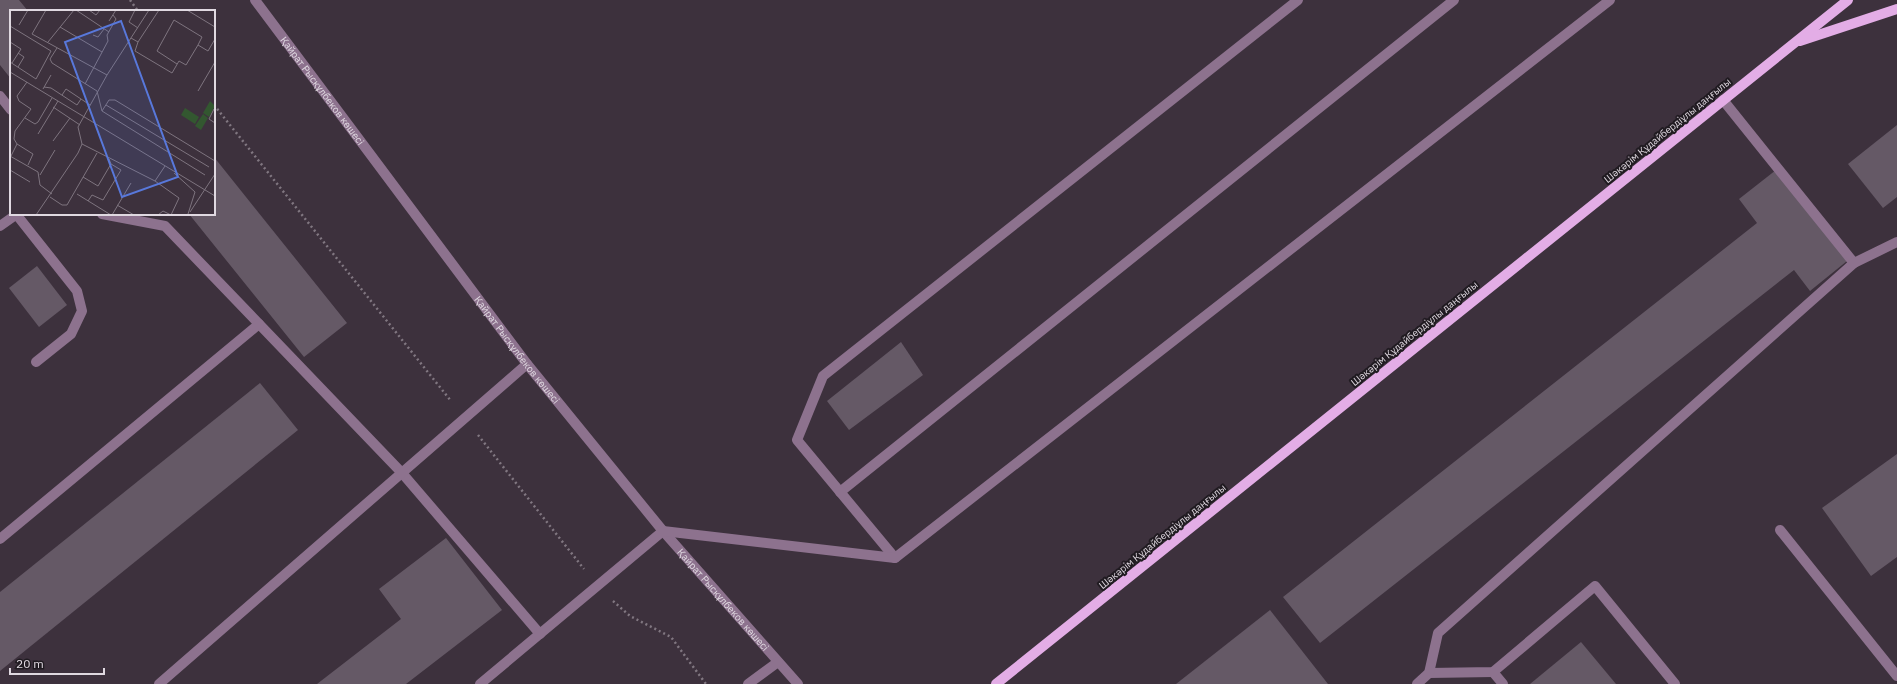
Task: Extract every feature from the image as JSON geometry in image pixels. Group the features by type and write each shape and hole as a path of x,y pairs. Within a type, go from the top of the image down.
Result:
{"main road":[{"name":"Шәкәрім Құдайбердіұлы даңғылы","path":"996,684 1848,0"},
{"path":"1794,43 1897,9"}],"street":[{"name":"Қайрат Рысқұлбеков көшесі","path":"255,0 527,364 663,531 798,684"},
{"path":"895,558 797,440 823,376 1298,0"},
{"path":"840,492 1454,0"},
{"path":"480,684 663,531 895,558 1610,0"},
{"path":"0,96 10,109"},
{"path":"1723,100 1854,263"},
{"path":"0,226 15,215"},
{"path":"17,215 76,291 82,311 71,334 36,362"},
{"path":"107,215 165,226 402,473 540,634"},
{"path":"1417,684 1429,673 1438,633 1854,263 1897,242"},
{"path":"0,539 259,324"},
{"path":"159,684 527,364"},
{"path":"1780,530 1897,676"},
{"path":"1429,673 1493,672 1595,586 1675,684"},
{"path":"748,684 778,662"},
{"path":"1493,672 1503,684"}],"path":[{"path":"130,0 137,10"},
{"path":"215,106 465,418 597,586 630,616 671,637 706,684"}],"building":[{"path":"0,0 19,0 27,10 10,10 10,78 0,65"},
{"path":"1897,125 1897,197 1883,208 1848,164"},
{"path":"215,158 347,323 304,357 190,215 215,215"},
{"path":"1776,170 1847,261 1810,291 1794,270 1320,643 1283,597 1757,223 1739,199"},
{"path":"37,266 67,305 39,327 9,288"},
{"path":"901,342 923,375 849,430 827,401"},
{"path":"260,383 298,430 0,671 0,592"},
{"path":"1897,454 1897,557 1871,576 1822,508"},
{"path":"446,538 502,610 406,684 317,684 401,619 379,589"},
{"path":"1270,610 1328,684 1176,684"},
{"path":"1581,642 1616,684 1530,684"}]}
